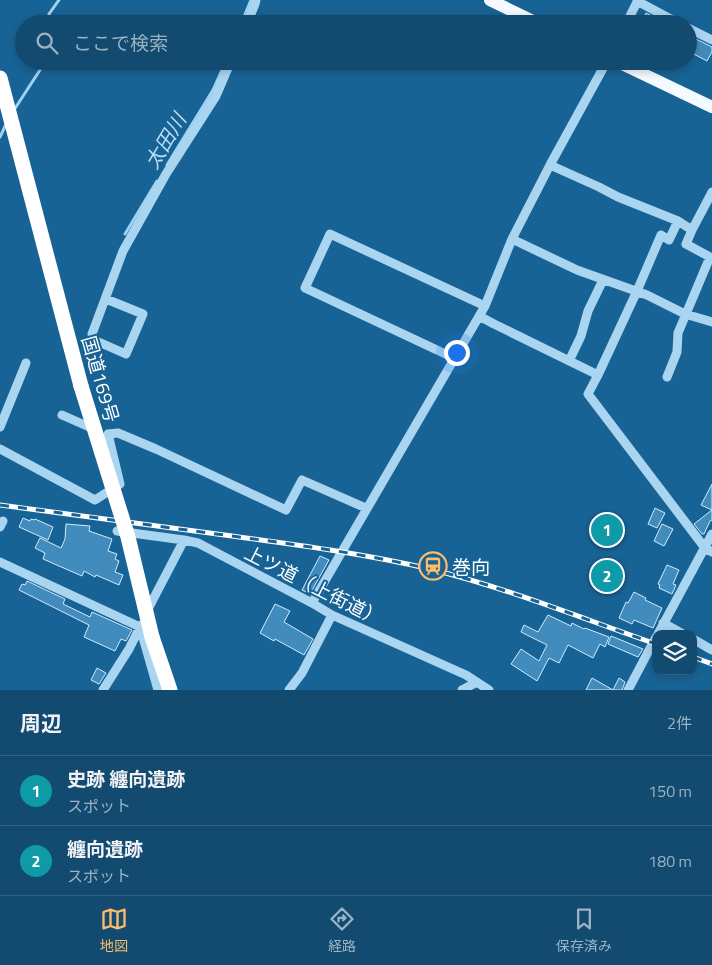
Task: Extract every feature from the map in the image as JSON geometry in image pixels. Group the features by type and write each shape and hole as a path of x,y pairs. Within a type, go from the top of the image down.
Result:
{"highway":[{"name":"国道169号","path":"0,78 81,386 128,537 152,637 170,690"}],"main road":[{"path":"490,0 521,15"},
{"path":"635,70 712,106"}],"street":[{"path":"251,15 256,0"},
{"path":"630,15 637,1 663,15"},
{"path":"697,32 712,40"},
{"path":"106,299 143,314 126,354 94,340 92,334 123,251 166,174 216,96 227,70"},
{"path":"312,603 485,306 512,239 602,70"},
{"path":"550,165 692,230"},
{"path":"667,377 677,352 678,333 710,257 686,244 712,192"},
{"path":"678,222 669,240 661,235 637,292 588,394 708,550"},
{"path":"454,358 305,288 330,234 485,306"},
{"path":"512,239 577,270 637,292 685,314 712,322"},
{"path":"569,361 581,336 588,311 603,280"},
{"path":"479,316 598,375"},
{"path":"0,426 26,363"},
{"path":"62,415 108,434 118,433 286,510 302,480 366,508"},
{"path":"0,449 95,500 120,484 108,434"},
{"name":"上ツ道（上街道）","path":"118,531 198,543 332,615 466,675 489,690"},
{"path":"660,630 708,550 712,534"},
{"path":"102,690 129,649 184,540"},
{"path":"0,562 140,627 158,690"},
{"path":"289,690 302,673 332,615"},
{"path":"663,623 676,630"},
{"path":"697,642 712,650"},
{"path":"628,690 652,645"},
{"path":"462,690 477,682"}],"building":[{"path":"697,40 712,47 712,52 707,61 697,56"},
{"path":"712,484 712,510 701,505"},
{"path":"655,508 665,513 657,528 648,524"},
{"path":"712,510 712,520 704,534 702,534 694,524"},
{"path":"23,518 30,521 35,519 53,527 48,540 19,527"},
{"path":"66,524 90,526 89,531 112,539 108,551 117,554 115,559 119,561 115,572 123,575 119,585 84,571 82,576 43,559 45,553 35,548 40,538 61,548 65,539"},
{"path":"662,524 673,529 664,546 654,541"},
{"path":"320,556 329,560 310,594 302,590"},
{"path":"667,565 679,570 673,584 676,585 672,594 659,588 660,585 658,584"},
{"path":"27,581 65,599 63,604 90,617 92,612 132,630 126,641 121,639 115,651 84,637 89,625 19,590 22,584 25,585"},
{"path":"634,592 662,608 653,628 634,620 632,624 619,618 626,602 628,603"},
{"path":"275,604 290,611 284,622 313,639 304,655 260,633"},
{"path":"548,615 571,626 572,623 609,637 605,647 600,644 593,658 568,645 559,663 549,658 537,681 511,664 521,649 539,661 547,645 521,632 524,625 538,632"},
{"path":"611,636 643,649 638,657 608,644"},
{"path":"97,668 106,673 99,684 91,680"},
{"path":"592,678 613,690 586,690"},
{"path":"619,678 625,682 622,690 613,690"}],"waterway":[{"path":"49,15 59,0"},
{"name":"太田川","path":"245,15 251,0"},
{"path":"14,110 40,70"},
{"name":"太田川","path":"167,165 213,90 222,70"},
{"path":"0,137 6,124"},
{"name":"太田川","path":"125,234 157,181"}],"railway":[{"path":"0,505 307,546 430,569 487,585 652,643"},
{"path":"697,658 712,664"}],"place":[{"name":"史跡 纏向遺跡","path":"607,530"},
{"name":"巻向","path":"433,566"},
{"name":"纏向遺跡","path":"607,576"}]}
